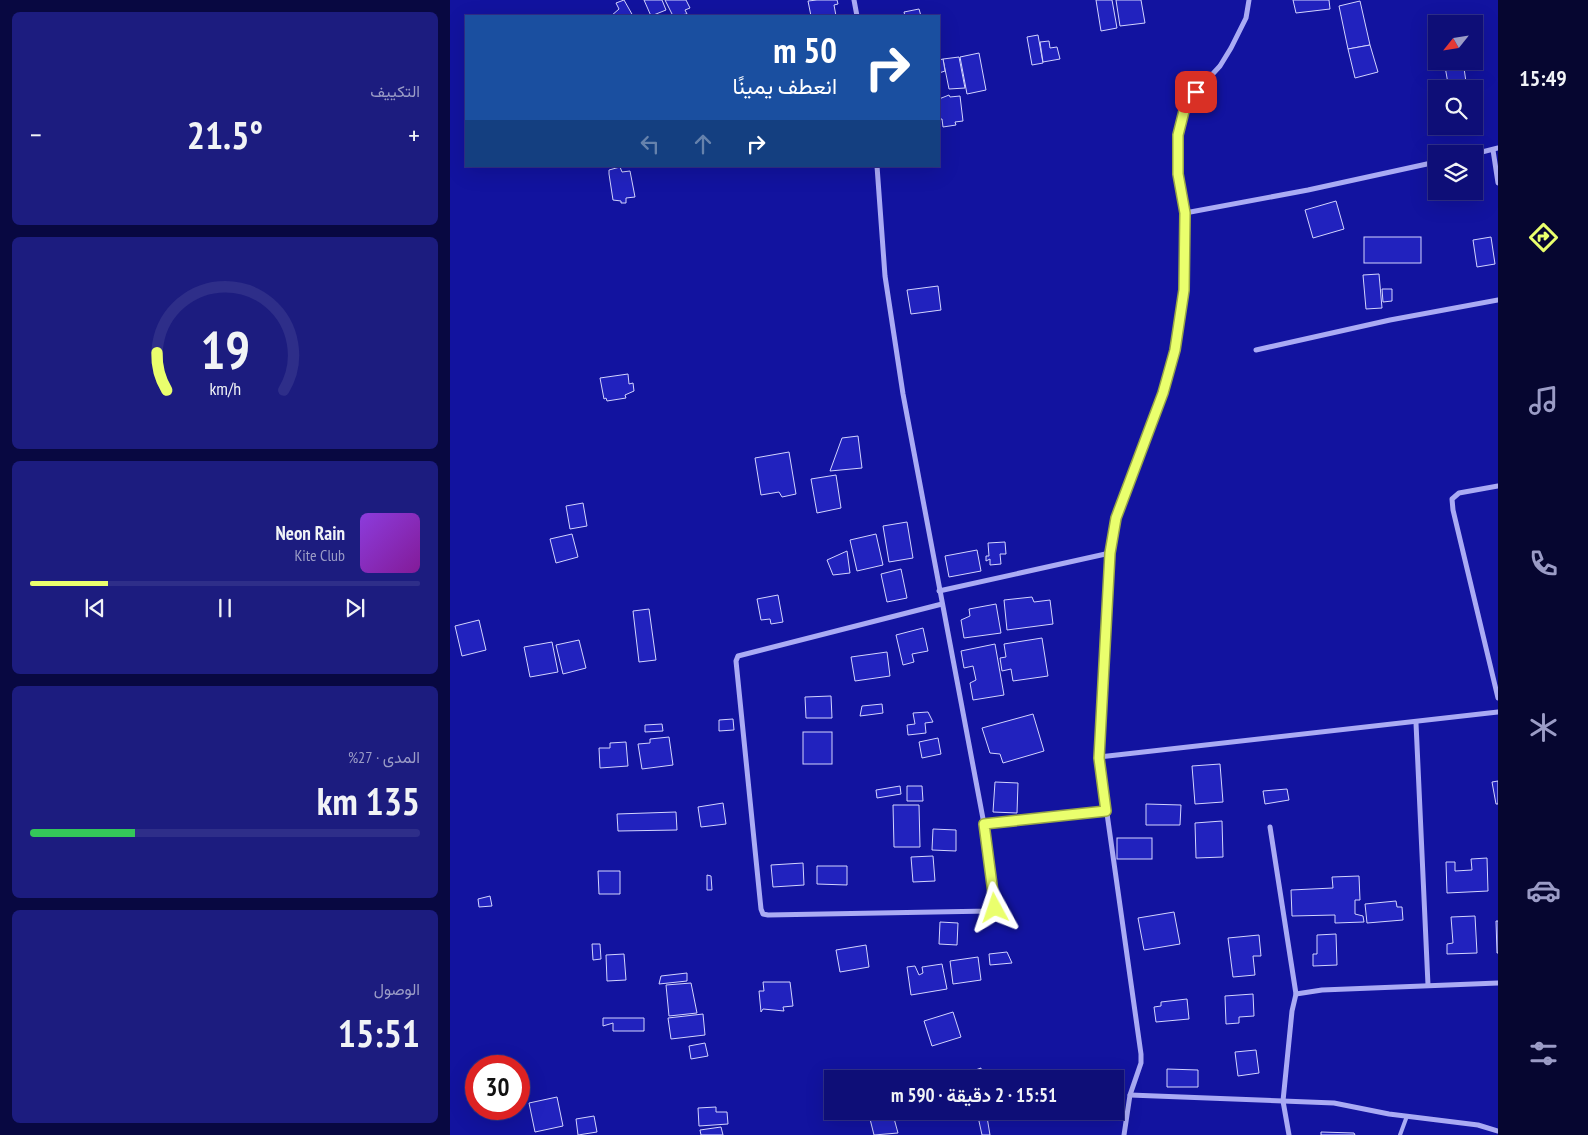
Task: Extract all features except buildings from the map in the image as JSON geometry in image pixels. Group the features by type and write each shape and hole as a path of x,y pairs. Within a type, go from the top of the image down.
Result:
{"street":[{"path":"854,0 857,15"},
{"path":"1124,1135 1130,1095 1141,1063 1141,1054 1099,758 1110,553 1116,518 1163,393 1175,350 1184,290 1185,213 1178,174 1178,135 1184,111 1196,92 1220,66 1231,48 1246,18 1249,0"},
{"path":"1495,149 1498,183"},
{"path":"1185,213 1308,190 1428,164"},
{"path":"877,167 889,306 902,394 984,824 996,903 995,908 990,911 763,914 736,661 738,656 942,604"},
{"path":"1256,350 1390,320 1498,300"},
{"path":"1498,486 1459,493 1452,499 1453,510 1498,698"},
{"path":"939,591 1110,553"},
{"path":"1099,758 1416,723 1498,712"},
{"path":"1416,723 1428,985"},
{"path":"984,824 1106,811"},
{"path":"1270,828 1296,994 1292,1011 1283,1101 1289,1135"},
{"path":"1296,994 1322,990 1498,983"},
{"path":"1130,1095 1334,1103 1407,1116 1478,1125 1498,1131"}],"lane":[{"path":"1400,1135 1407,1116"}],"route":[{"path":"995,908 996,903 984,824 1106,811 1099,758 1110,553 1116,518 1163,393 1175,350 1181,318 1184,290 1185,213 1178,174 1178,135 1184,111 1196,92"}]}
